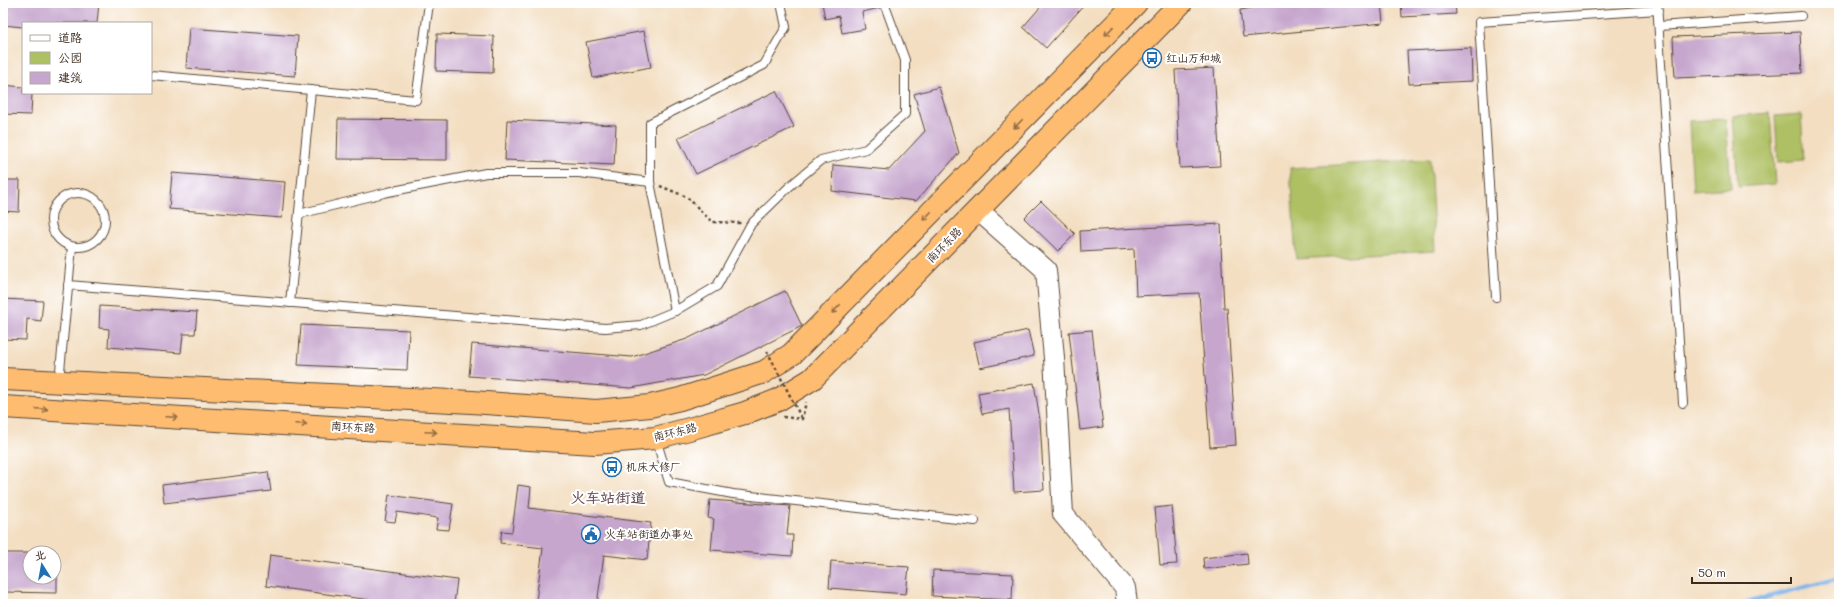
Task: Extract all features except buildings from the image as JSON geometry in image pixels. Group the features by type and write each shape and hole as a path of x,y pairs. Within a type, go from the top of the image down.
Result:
{"highway":[{"path":"3,379 472,402 596,411 650,406 735,382 764,372 792,354 1136,3"},
{"name":"南环东路","path":"3,407 595,443 655,438 765,405 778,400 812,379 1181,3"}],"street":[{"path":"978,210 1046,270 1054,358 1063,514 1125,588 1127,604"}],"lane":[{"path":"152,75 416,100 429,3"},
{"path":"675,311 650,182 650,123 764,65 786,27 781,3"},
{"path":"68,285 604,328 641,325 675,311 717,286 751,224 790,186 821,160 866,149 905,114 905,60 884,3"},
{"path":"1496,297 1479,22 1657,6 1683,402"},
{"path":"1659,26 1801,16"},
{"path":"290,303 311,90"},
{"path":"299,214 388,192 486,172 579,173 650,182"},
{"path":"80,192 96,200 104,211 105,224 102,233 97,240 85,246 72,247 63,244 56,238 52,230 50,216 55,204 62,198 70,194 80,192"},
{"path":"59,382 72,247"},
{"path":"655,438 669,482 733,494 975,522"}],"path":[{"path":"650,182 687,197 712,222 751,224"},
{"path":"767,351 802,419"}],"green space":[{"path":"1770,113 1775,184 1738,187 1733,116"},
{"path":"1801,114 1804,160 1778,162 1775,116"},
{"path":"1726,119 1731,188 1693,191 1689,121"},
{"path":"1430,159 1435,251 1296,259 1290,168"}],"waterway":[{"path":"1742,604 1839,578"}],"place":[{"name":"红山万和城","path":"1152,58"},
{"name":"机床大修厂","path":"612,467"},
{"name":"火车站街道办事处","path":"591,534"}],"district":[{"name":"火车站街道","path":"608,498"}]}
